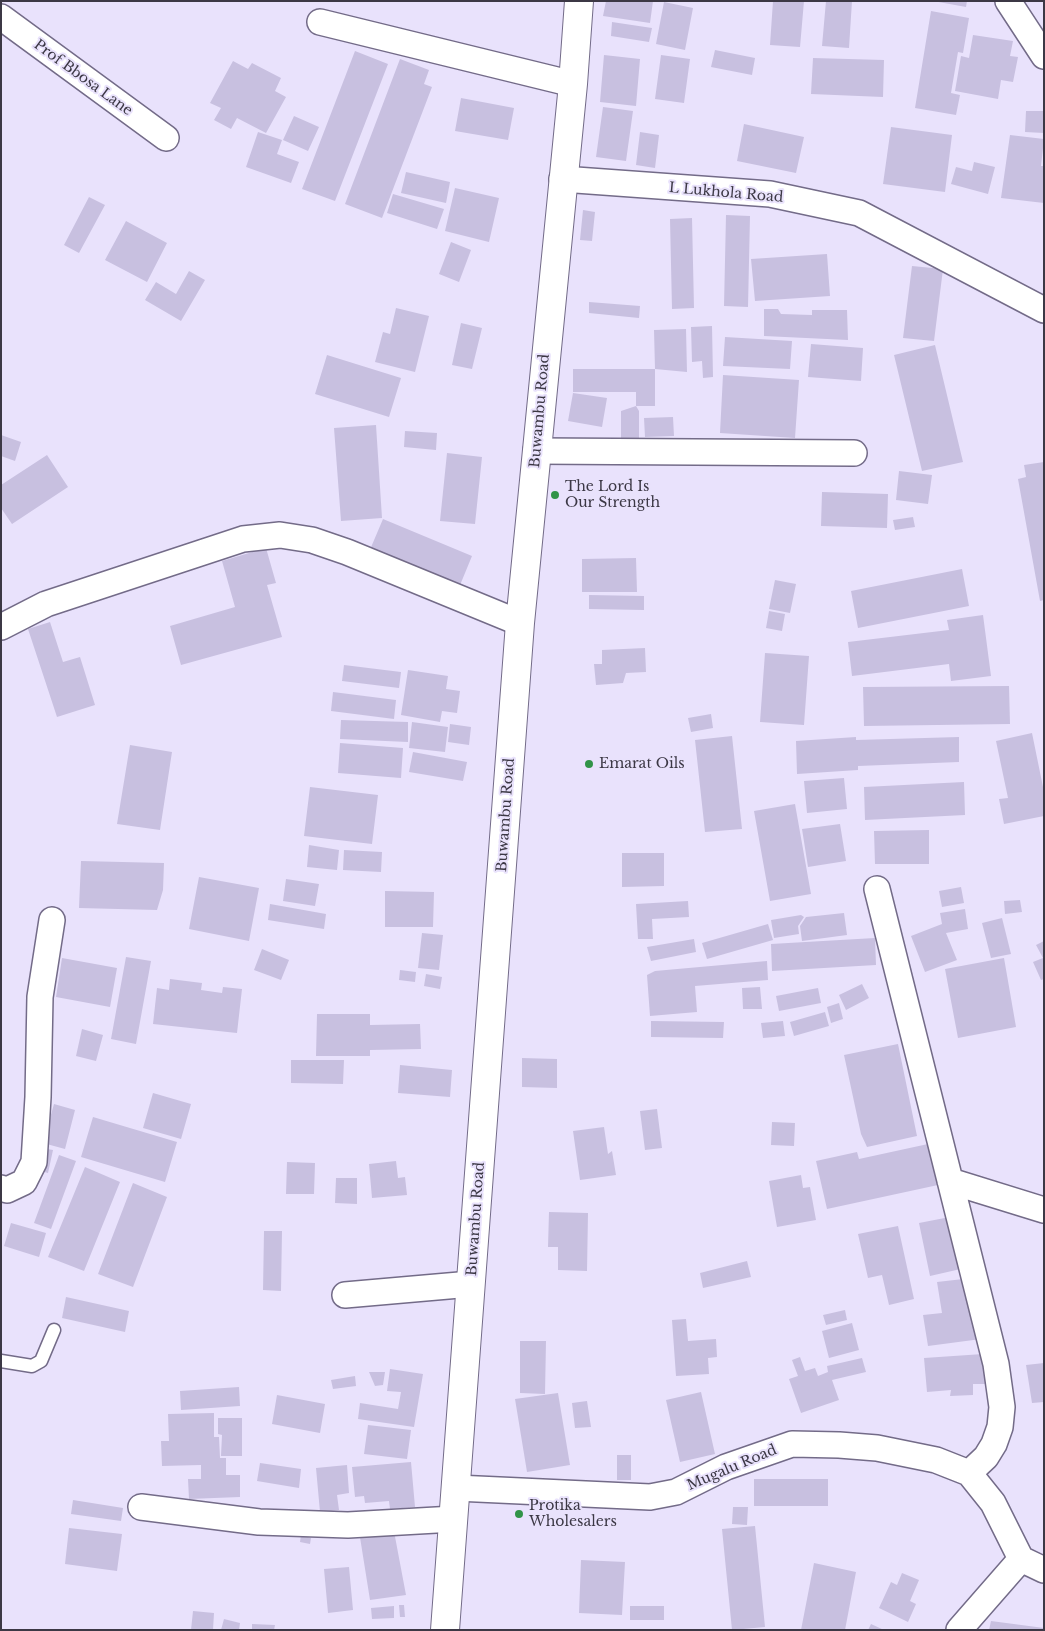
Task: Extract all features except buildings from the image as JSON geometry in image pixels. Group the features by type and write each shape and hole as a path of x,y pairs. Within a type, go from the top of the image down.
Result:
{"street":[{"name":"Buwambu Road","path":"445,1630 520,623 580,1"},
{"path":"1008,1 1044,56"},
{"name":"Prof Bbosa Lane","path":"1,17 166,138"},
{"path":"320,22 573,84"},
{"name":"L Lukhola Road","path":"562,179 770,194 859,213 1044,310"},
{"path":"536,451 854,453"},
{"path":"1,627 46,604 243,539 280,535 312,540 347,552 520,623"},
{"path":"877,889 950,1181 965,1233 996,1364 1002,1407 1000,1427 994,1444 970,1473 993,1503 1021,1559 1044,1570"},
{"path":"1,1188 7,1190 24,1182 34,1162 38,1096 40,997 52,920"},
{"path":"950,1181 1044,1210"},
{"path":"345,1295 471,1284"},
{"name":"Mugalu Road","path":"456,1488 650,1497 676,1492 734,1464 792,1444 877,1448 936,1460 970,1473"},
{"path":"141,1507 259,1522 348,1525 454,1519"},
{"path":"959,1630 1021,1559"}],"lane":[{"path":"1,1361 32,1366 41,1361 54,1330"}],"place":[{"name":"The Lord Is Our Strength","path":"555,495"},
{"name":"Emarat Oils","path":"589,764"},
{"name":"Protika Wholesalers","path":"519,1514"}]}
